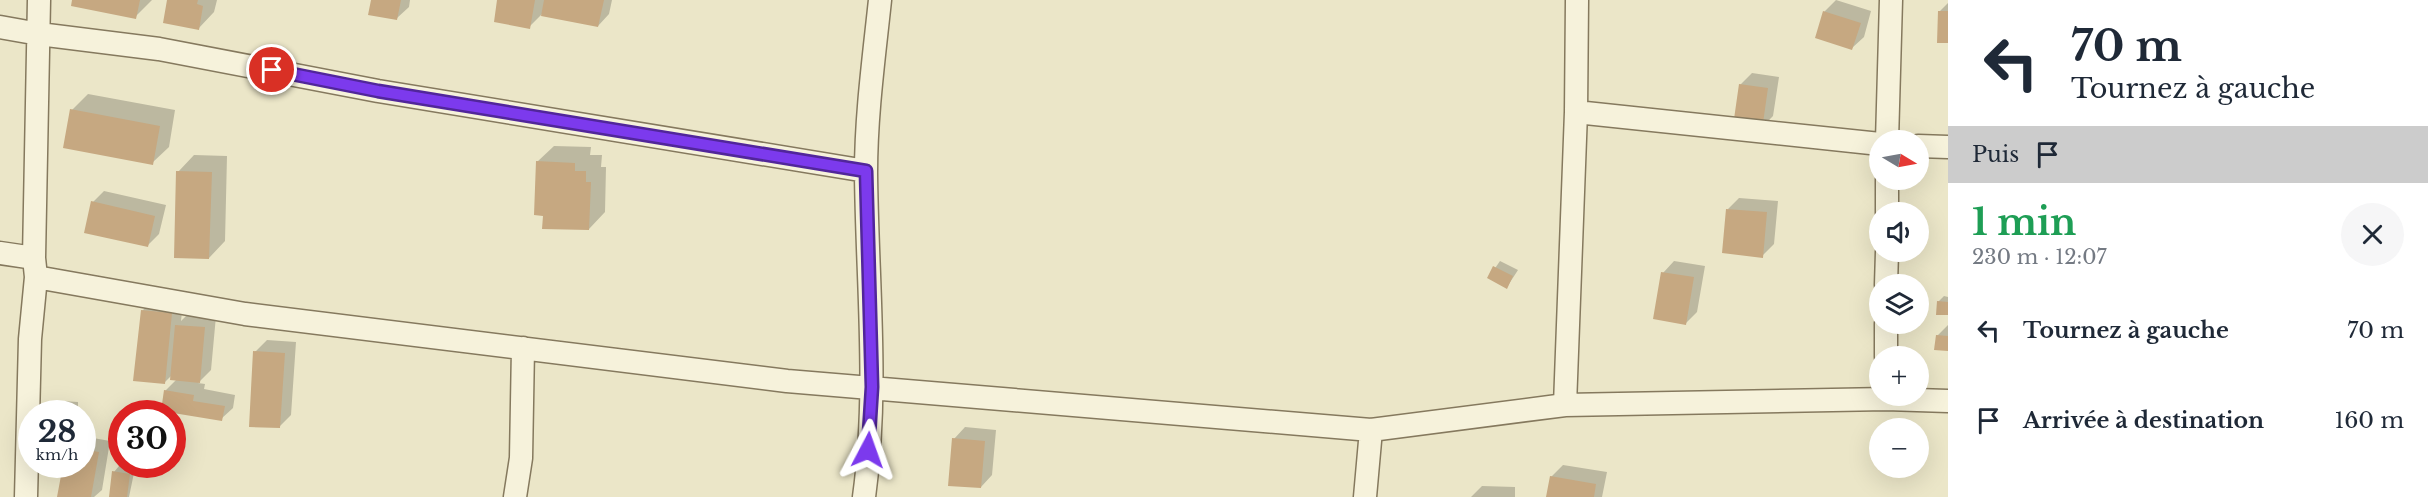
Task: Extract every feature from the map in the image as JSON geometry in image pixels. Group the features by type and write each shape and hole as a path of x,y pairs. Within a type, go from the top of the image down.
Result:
{"street":[{"path":"26,497 30,339 35,268 39,0"},
{"path":"864,497 872,387 866,171 880,0"},
{"path":"1565,405 1576,112 1577,0"},
{"path":"1887,130 1890,0"},
{"path":"0,27 159,49 346,83 378,91 866,171"},
{"path":"1576,112 1869,143"},
{"path":"1929,146 1948,147"},
{"path":"0,253 35,268 245,314 787,381 1371,430 1565,405 1869,397"},
{"path":"515,497 521,458 523,348"},
{"path":"1929,400 1948,401"},
{"path":"1365,497 1371,430"}],"building":[{"path":"72,0 140,0 136,19 71,6"},
{"path":"167,0 198,0 197,4 203,6 199,30 163,23"},
{"path":"371,0 401,0 397,20 368,15"},
{"path":"497,0 535,0 530,29 494,22"},
{"path":"544,0 604,0 598,27 541,16"},
{"path":"1823,11 1861,23 1852,50 1815,38"},
{"path":"1938,11 1948,11 1948,43 1937,43"},
{"path":"1739,84 1768,88 1762,130 1733,126"},
{"path":"70,109 160,126 153,165 63,148"},
{"path":"536,161 575,163 575,171 586,171 586,182 591,182 589,230 542,229 543,216 534,215"},
{"path":"176,171 212,172 209,259 174,258"},
{"path":"91,201 155,216 148,247 84,233"},
{"path":"1726,209 1767,212 1763,258 1722,253"},
{"path":"1493,266 1513,276 1507,289 1487,278"},
{"path":"1661,272 1694,277 1686,325 1653,319"},
{"path":"1937,301 1948,302 1948,315 1936,315"},
{"path":"141,310 172,313 165,384 133,381"},
{"path":"175,325 205,327 200,383 170,380"},
{"path":"1936,335 1948,336 1948,351 1934,350"},
{"path":"253,351 285,353 280,428 249,427"},
{"path":"164,390 194,395 193,401 225,406 222,421 186,415 186,400 163,400"},
{"path":"952,438 985,441 981,488 948,486"},
{"path":"96,451 99,452 96,469"},
{"path":"1550,476 1596,484 1594,497 1546,497"},
{"path":"61,478 94,478 91,497 57,497"},
{"path":"111,478 129,478 127,497 109,497"}],"route":[{"path":"272,70 378,91 445,100 866,171 872,387 868,450"}]}
